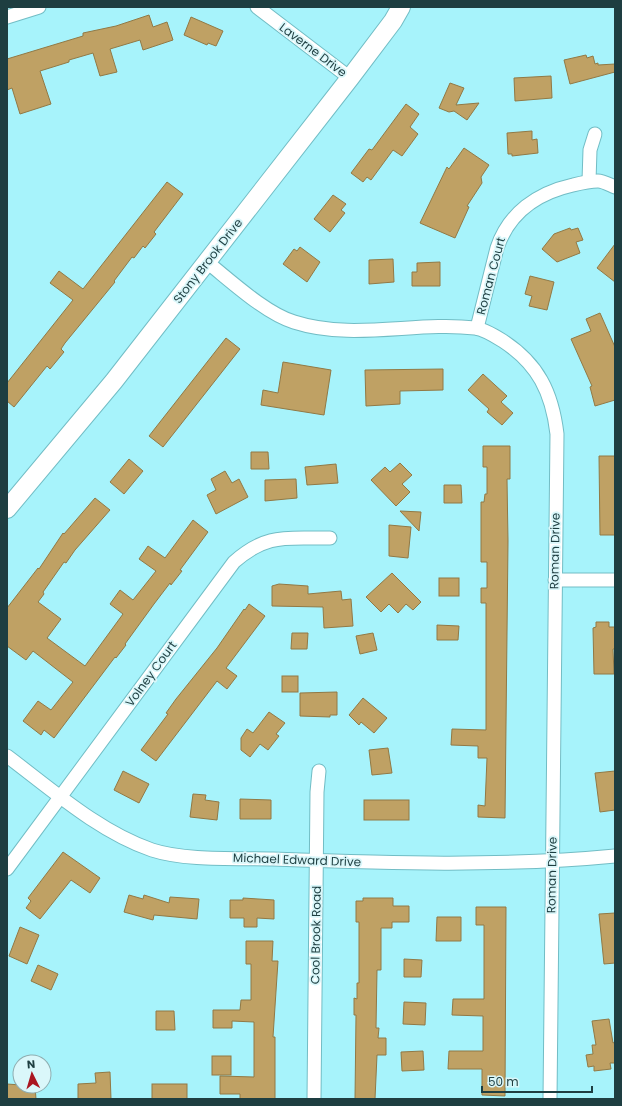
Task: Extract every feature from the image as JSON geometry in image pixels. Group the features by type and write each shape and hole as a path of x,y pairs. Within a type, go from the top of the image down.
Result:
{"street":[{"path":"7,17 39,7"},
{"name":"Laverne Drive","path":"257,7 350,78"},
{"name":"Stony Brook Drive","path":"7,509 114,381 350,78 393,21 401,7"},
{"path":"589,181 590,150 595,134"},
{"name":"Roman Court","path":"477,328 496,248 509,222 522,208 543,195 563,187 589,181 599,181 615,187"},
{"name":"Roman Drive","path":"207,262 251,297 294,322 313,326 366,330 477,328 496,336 527,360 539,376 550,398 557,434 550,1099"},
{"name":"Volney Court","path":"7,869 234,562 246,551 265,541 283,538 330,538"},
{"path":"555,580 615,580"},
{"name":"Michael Edward Drive","path":"7,756 60,796 120,836 153,850 188,856 318,861 553,862 615,856"},
{"name":"Cool Brook Road","path":"314,1099 318,861 317,792 319,771"}],"building":[{"path":"149,15 153,27 167,22 173,40 143,50 140,40 110,49 117,72 100,76 93,53 40,71 51,104 20,114 12,88 7,90 7,59 83,36 83,33 116,26"},
{"path":"191,17 223,31 216,46 208,43 207,45 184,35"},
{"path":"586,55 587,58 593,56 595,64 598,63 598,65 615,64 615,72 570,84 564,60"},
{"path":"551,76 552,98 515,101 514,78"},
{"path":"450,83 464,88 456,105 479,103 467,120 454,111 449,112 439,108"},
{"path":"406,104 419,114 410,127 418,134 402,156 393,150 371,180 367,177 363,182 351,173 369,149 372,150"},
{"path":"532,131 532,140 537,139 538,153 512,156 512,154 508,154 507,133"},
{"path":"464,148 489,165 481,177 482,183 467,206 469,207 455,238 420,223 447,167 449,169"},
{"path":"167,182 183,194 154,232 156,234 145,248 143,246 134,258 132,257 114,281 115,282 65,343 61,349 64,352 50,369 47,366 14,407 7,401 7,383 73,300 50,283 59,271 83,289"},
{"path":"333,195 346,204 341,210 345,213 330,232 314,219"},
{"path":"570,228 571,230 578,228 583,240 576,242 580,253 557,262 542,249 554,234"},
{"path":"615,244 615,282 597,268"},
{"path":"300,247 320,262 307,282 283,264 294,249 297,251"},
{"path":"393,259 394,282 369,284 369,260"},
{"path":"440,262 440,286 412,286 412,272 417,272 417,263"},
{"path":"530,276 554,282 547,310 529,306 532,296 525,294"},
{"path":"600,313 615,347 615,400 595,406 590,387 592,386 571,339 591,331 586,319"},
{"path":"226,338 240,349 163,447 149,436"},
{"path":"283,362 331,370 324,415 261,405 263,390 278,393"},
{"path":"443,369 443,390 400,391 400,404 366,406 365,370"},
{"path":"483,374 507,396 501,402 513,413 502,425 487,412 489,409 468,390"},
{"path":"483,446 510,446 510,479 507,479 508,541 505,818 478,817 478,805 485,806 487,758 478,758 478,746 451,745 452,729 486,730 486,603 481,603 481,588 487,588 487,562 481,562 481,502 484,502 485,494 487,494 487,467 483,467"},
{"path":"251,452 268,452 269,469 251,469"},
{"path":"599,456 615,456 615,535 600,535"},
{"path":"129,459 143,471 124,494 110,482"},
{"path":"400,463 412,475 402,484 410,492 396,506 371,480 385,467 390,472"},
{"path":"336,464 338,483 307,485 305,467"},
{"path":"225,471 232,483 239,479 248,497 216,514 207,495 216,490 211,479"},
{"path":"296,479 297,498 265,501 265,480"},
{"path":"444,485 461,485 462,503 444,503"},
{"path":"95,498 110,510 75,550 66,563 64,562 43,592 44,594 38,602 61,619 47,638 85,666 123,614 110,604 120,590 133,600 156,571 139,559 148,546 165,558 193,520 208,532 180,570 182,571 171,585 170,583 125,644 126,645 116,658 115,657 54,738 44,730 41,735 23,721 38,701 51,710 73,682 33,651 26,660 7,646 7,608 38,568 39,569 63,533 64,534"},
{"path":"400,511 421,512 419,531"},
{"path":"389,525 411,527 408,558 389,556"},
{"path":"392,573 421,602 413,610 406,604 398,613 389,604 381,612 366,597"},
{"path":"439,578 459,578 459,596 439,596"},
{"path":"279,584 308,586 308,594 341,591 342,600 351,599 353,626 324,628 323,607 272,606 272,586"},
{"path":"249,604 265,616 226,668 237,676 227,689 217,681 156,761 141,750 168,714 166,713 176,699 217,648"},
{"path":"596,622 609,622 609,627 615,627 615,649 613,649 614,674 594,674 593,628 596,627"},
{"path":"437,625 459,626 458,640 437,640"},
{"path":"292,633 308,633 307,649 291,649"},
{"path":"373,633 377,650 360,654 356,636"},
{"path":"282,676 298,676 298,692 282,692"},
{"path":"337,692 337,715 330,715 330,717 300,716 300,693"},
{"path":"363,698 387,718 374,733 361,722 359,725 349,715"},
{"path":"269,712 285,723 276,734 279,736 268,750 260,744 250,757 241,750 241,738 247,729 253,733"},
{"path":"388,748 392,773 372,775 369,750"},
{"path":"123,771 149,784 139,803 114,790"},
{"path":"615,771 615,810 600,812 595,773"},
{"path":"193,794 206,795 205,800 219,802 217,820 190,817"},
{"path":"240,799 271,800 271,819 240,819"},
{"path":"364,800 409,800 409,820 364,820"},
{"path":"63,852 100,878 90,893 71,880 40,919 26,908 31,901 28,898"},
{"path":"129,895 143,899 144,895 169,903 170,897 199,899 197,919 154,915 153,920 124,912"},
{"path":"243,898 274,900 274,919 257,918 257,927 244,927 244,918 230,918 230,900 243,900"},
{"path":"363,898 393,898 393,906 409,906 409,922 392,922 392,928 381,928 381,970 377,970 376,1028 379,1028 378,1038 386,1038 386,1055 377,1055 375,1099 355,1099 356,1015 354,1015 354,998 357,999 357,983 359,983 359,922 356,922 356,901 363,901"},
{"path":"476,907 506,907 505,1096 482,1095 482,1069 448,1069 449,1051 483,1051 483,1016 452,1015 453,999 484,999 484,925 476,925"},
{"path":"615,913 615,963 604,964 599,914"},
{"path":"437,917 461,917 461,941 436,941"},
{"path":"20,927 39,935 27,964 9,956"},
{"path":"246,941 273,941 272,961 278,961 273,1037 275,1037 275,1099 240,1099 240,1094 220,1094 220,1076 254,1077 254,1022 232,1021 232,1028 213,1028 213,1010 240,1010 241,1000 251,1000 251,964 246,964"},
{"path":"404,959 422,960 421,977 404,977"},
{"path":"38,965 58,974 51,990 31,981"},
{"path":"404,1002 426,1003 425,1025 403,1024"},
{"path":"156,1011 174,1011 175,1030 156,1030"},
{"path":"609,1019 613,1043 615,1042 615,1063 610,1063 611,1069 594,1071 594,1066 588,1067 586,1055 593,1054 592,1045 596,1045 592,1021"},
{"path":"423,1051 424,1070 402,1071 401,1052"},
{"path":"212,1056 231,1056 231,1075 212,1075"},
{"path":"110,1072 111,1099 78,1099 78,1084 96,1083 95,1073"},
{"path":"7,1084 12,1084 12,1094 36,1094 36,1099 7,1099"},
{"path":"152,1084 187,1084 187,1099 152,1099"}]}
